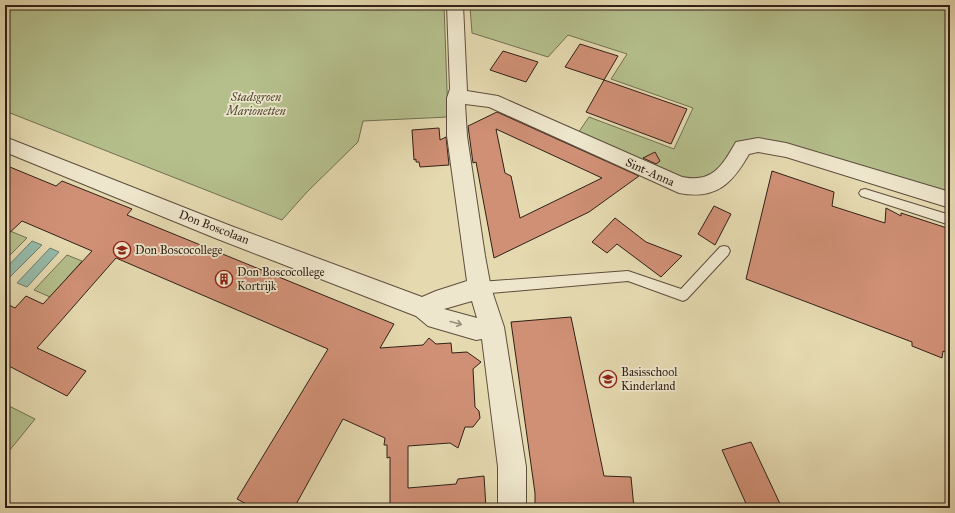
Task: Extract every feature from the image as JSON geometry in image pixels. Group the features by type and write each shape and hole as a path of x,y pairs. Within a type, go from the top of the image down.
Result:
{"street":[{"path":"455,5 459,89 456,98 456,136 480,288 492,327 512,467 512,508"},
{"name":"Sint-Anna","path":"456,98 464,97 492,101 678,185 701,187 718,181 729,170 743,147 758,144 786,150 950,200"},
{"name":"Don Boscolaan","path":"5,144 223,232 424,308 436,318 476,329 492,327"},
{"path":"424,308 436,301 480,288"}],"lane":[{"path":"865,193 950,220"},
{"path":"480,288 628,276 683,295 724,251"}],"green space":[{"name":"Stadsgroen Marionetten","path":"5,5 444,5 448,117 363,121 358,142 307,192 282,220 5,111"},
{"path":"554,5 950,5 950,194 758,140 725,169 711,177 704,179 692,179 676,176 659,170 578,133 589,117 674,149 693,108 611,79 627,54 568,35 548,57 472,33 470,7"},
{"path":"10,231 27,238 5,260 5,237"},
{"path":"67,255 82,261 50,297 34,290"},
{"path":"5,404 35,419 5,456"}],"shaded area":[{"path":"32,241 42,245 8,279 5,278 5,269"},
{"path":"50,248 59,252 27,287 17,283"}],"building":[{"path":"580,44 618,56 604,80 565,67"},
{"path":"503,51 538,62 526,82 490,70"},
{"path":"604,80 687,109 671,144 586,112"},
{"path":"497,112 639,176 589,212 494,258 476,162 473,163 468,126","holes":["496,129 602,178 520,218 511,176 505,173"]},
{"path":"439,128 440,140 446,137 449,165 420,167 419,162 416,162 416,159 414,160 412,130"},
{"path":"655,152 660,161 656,164 643,158"},
{"path":"5,165 56,186 62,181 132,209 127,215 394,324 380,348 423,345 429,338 436,344 451,343 452,353 467,352 481,362 473,369 475,407 479,411 480,418 473,427 465,427 458,448 450,443 408,446 408,488 456,484 458,479 484,476 486,508 390,508 390,457 387,458 387,445 384,445 385,438 343,419 294,508 254,508 237,499 328,349 116,258 37,348 86,371 67,396 5,364 5,303 15,308 26,296 43,304 92,251 22,221 5,237"},
{"path":"772,171 834,192 832,206 885,223 886,208 901,216 901,213 950,229 950,354 943,351 942,358 912,346 912,342 746,279"},
{"path":"714,206 731,214 715,245 698,234"},
{"path":"615,218 646,242 682,256 661,277 617,244 607,253 592,242"},
{"path":"571,317 604,476 631,477 634,508 535,508 535,493 511,322"},
{"path":"751,442 782,508 748,508 722,450"}],"place":[{"name":"Don Boscocollege","path":"122,250"},
{"name":"Don Boscocollege Kortrijk","path":"224,279"},
{"name":"Basisschool Kinderland","path":"608,379"}]}
